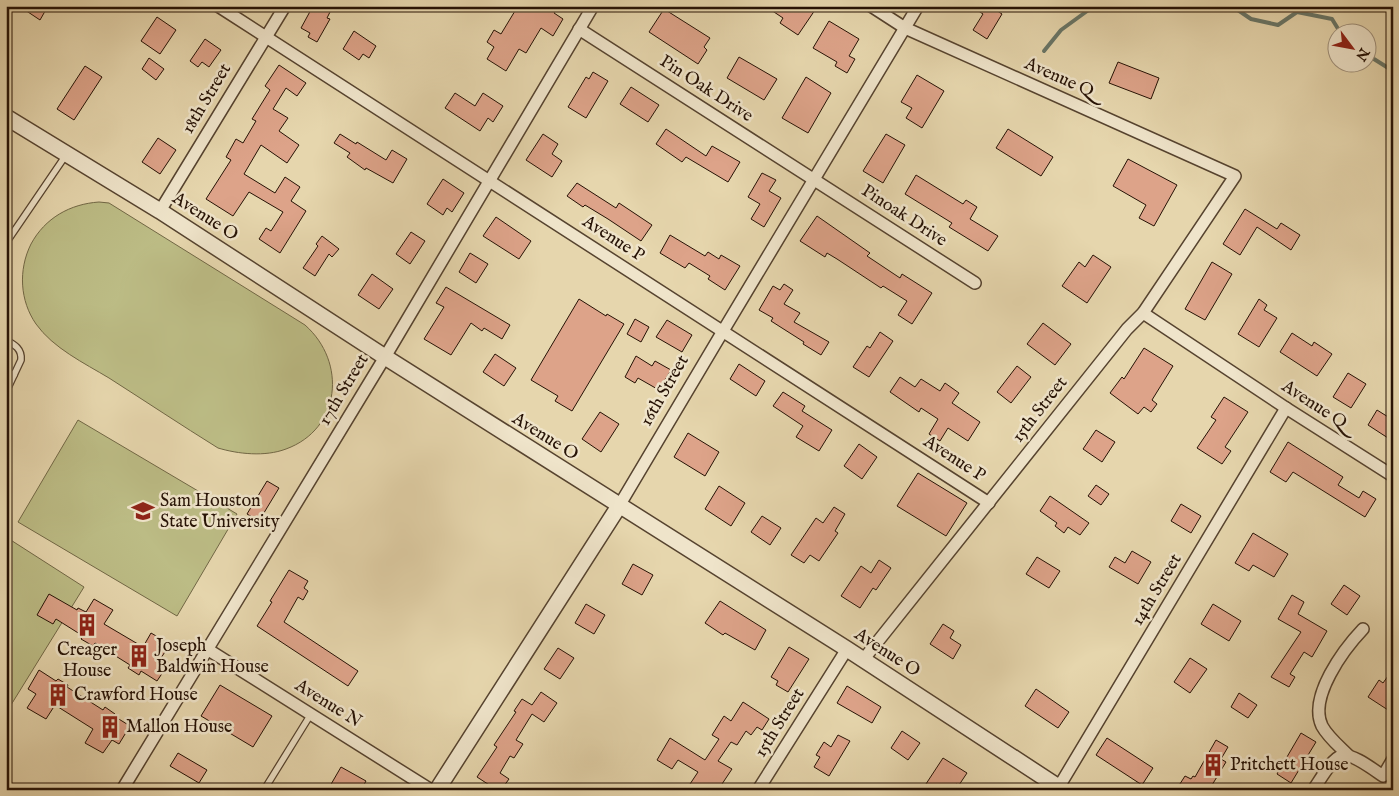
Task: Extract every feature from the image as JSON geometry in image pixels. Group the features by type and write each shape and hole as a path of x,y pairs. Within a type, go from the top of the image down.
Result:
{"street":[{"name":"Avenue P","path":"218,6 989,503"},
{"name":"18th Street","path":"160,210 285,6"},
{"name":"17th Street","path":"122,790 385,357 593,6"},
{"name":"Avenue Q","path":"871,6 905,28 1235,176"},
{"name":"16th Street","path":"437,790 619,506 918,6"},
{"name":"Pin Oak Drive","path":"579,29 814,179"},
{"name":"Avenue O","path":"6,117 160,210 385,357 847,649 1059,789"},
{"name":"15th Street","path":"863,660 1127,328 1143,313 1235,176"},
{"name":"Pinoak Drive","path":"814,179 975,283"},
{"name":"Avenue Q","path":"1143,313 1393,476"},
{"name":"14th Street","path":"1059,789 1286,408"},
{"path":"1363,629 1351,642 1322,690 1319,709 1321,724 1348,755 1383,776 1393,759"},
{"name":"Avenue N","path":"207,649 431,790"},
{"name":"15th Street","path":"758,790 847,649"},
{"path":"1313,790 1335,759 1341,755 1348,755"}],"lane":[{"path":"6,243 67,154"},
{"path":"6,340 19,349 22,354 6,392"},
{"path":"6,370 14,375"},
{"path":"264,790 311,714"}],"green space":[{"path":"88,203 109,203 305,325 318,340 327,357 332,375 332,393 327,411 318,426 304,439 278,452 261,454 234,452 218,448 60,348 43,333 31,315 24,295 24,264 31,244 43,227 59,214"},
{"path":"78,420 237,514 177,616 18,522"},
{"path":"6,537 84,587 6,713"}],"building":[{"path":"19,6 48,6 40,20"},
{"path":"313,6 333,6 327,18 330,19 317,42 308,37 310,33 301,28"},
{"path":"518,6 559,6 554,13 563,19 553,36 541,28 526,53 519,49 506,71 487,59 494,47 487,42 494,30 501,34"},
{"path":"765,6 809,6 815,10 798,35 780,23 783,18"},
{"path":"971,6 990,6 1002,14 987,39 973,30 983,14"},
{"path":"664,9 710,38 704,47 707,50 698,64 649,32"},
{"path":"157,17 176,30 160,54 141,41"},
{"path":"829,21 859,39 849,56 855,59 847,73 835,66 837,62 813,48"},
{"path":"354,31 376,46 369,58 363,54 359,60 343,49"},
{"path":"205,39 221,50 209,67 202,62 198,67 190,61"},
{"path":"739,57 777,79 764,100 727,78"},
{"path":"149,58 164,69 156,80 142,69"},
{"path":"1118,62 1159,78 1151,99 1109,83"},
{"path":"279,65 306,83 297,96 286,88 273,109 288,118 279,131 299,145 287,163 261,145 244,174 275,193 285,177 300,187 291,201 306,211 280,253 259,239 266,228 271,231 283,212 249,192 233,216 206,199 231,160 226,157 236,139 243,143 256,121 252,119 270,90 265,86"},
{"path":"85,66 102,77 74,120 57,109"},
{"path":"593,72 608,81 586,118 568,107 586,77 589,79"},
{"path":"917,75 944,91 922,128 906,118 912,108 901,102"},
{"path":"806,77 831,93 808,133 782,118"},
{"path":"631,87 659,105 648,122 620,104"},
{"path":"455,93 475,106 483,93 503,106 493,122 488,118 480,131 445,108"},
{"path":"666,129 706,156 712,146 740,162 728,182 686,157 682,162 656,144"},
{"path":"1008,129 1053,157 1041,176 996,148"},
{"path":"340,134 386,160 392,150 407,159 393,183 366,168 365,170 347,157 350,153 334,143"},
{"path":"543,134 558,144 552,154 562,161 552,177 526,160"},
{"path":"886,134 905,145 883,183 863,171"},
{"path":"158,138 176,150 160,174 142,162"},
{"path":"1128,159 1177,185 1154,226 1139,218 1146,205 1113,186"},
{"path":"762,173 776,180 769,191 781,198 764,227 751,219 760,204 748,197"},
{"path":"916,175 963,204 966,200 977,207 970,219 998,236 988,251 949,227 952,223 905,194"},
{"path":"443,179 464,193 452,212 447,208 443,215 427,204"},
{"path":"577,183 616,208 619,203 652,225 641,241 585,205 583,207 567,196"},
{"path":"1245,209 1277,229 1281,223 1300,235 1291,250 1257,227 1240,255 1223,244"},
{"path":"817,216 870,253 867,256 900,278 902,274 932,293 912,324 898,315 907,301 883,286 881,288 827,253 825,257 800,241"},
{"path":"496,217 531,241 519,259 483,236"},
{"path":"411,232 425,241 410,264 396,254"},
{"path":"670,235 705,256 708,252 719,259 721,255 740,266 725,290 708,279 710,276 689,263 685,268 660,253"},
{"path":"322,236 339,249 332,257 329,254 315,276 303,268 318,246 316,244"},
{"path":"470,253 488,264 476,283 459,272"},
{"path":"1093,255 1111,267 1087,303 1062,286 1079,262 1085,267"},
{"path":"1212,262 1232,274 1205,320 1185,309"},
{"path":"372,274 393,289 379,309 358,295"},
{"path":"784,284 793,290 784,304 800,313 794,322 829,342 821,355 771,321 773,318 759,310 773,286 780,290"},
{"path":"446,287 510,325 502,339 484,328 482,331 471,323 451,355 424,339 444,307 436,303"},
{"path":"579,299 606,316 607,314 624,324 572,411 555,401 558,396 531,380"},
{"path":"1259,299 1267,305 1264,310 1277,318 1259,347 1238,334"},
{"path":"635,319 649,327 641,342 627,334"},
{"path":"667,320 692,335 682,352 656,337"},
{"path":"1043,323 1071,344 1055,365 1027,344"},
{"path":"880,332 893,341 869,377 853,367 867,346 870,348"},
{"path":"1292,333 1312,346 1314,342 1332,354 1317,376 1280,352"},
{"path":"1144,348 1173,366 1152,400 1157,404 1151,412 1144,407 1138,414 1110,393 1122,377 1124,379"},
{"path":"495,354 516,368 504,386 483,372"},
{"path":"636,356 652,366 655,361 671,370 659,390 638,378 635,383 625,377"},
{"path":"739,364 765,381 756,396 730,379"},
{"path":"1017,366 1031,377 1011,403 997,392"},
{"path":"1348,373 1366,384 1351,408 1333,397"},
{"path":"900,377 915,387 921,379 940,391 945,383 959,393 952,403 980,422 968,441 948,428 940,441 929,434 938,419 921,408 919,412 890,392"},
{"path":"783,392 805,406 802,411 832,430 819,451 796,437 803,426 773,406"},
{"path":"1224,397 1248,412 1225,447 1231,451 1222,464 1197,448 1216,420 1211,417"},
{"path":"1377,410 1393,420 1393,430 1388,438 1368,425"},
{"path":"600,412 619,424 601,452 582,439"},
{"path":"1096,430 1115,442 1102,462 1083,449"},
{"path":"688,433 719,452 705,476 674,457"},
{"path":"1288,442 1343,477 1338,485 1359,498 1363,491 1376,499 1365,517 1293,472 1286,482 1270,472"},
{"path":"859,444 877,457 862,479 844,466"},
{"path":"918,473 967,503 946,536 897,506"},
{"path":"267,481 279,488 259,521 247,514"},
{"path":"1096,485 1109,494 1101,505 1088,496"},
{"path":"719,486 745,503 731,526 705,509"},
{"path":"1050,496 1089,523 1080,535 1068,527 1064,533 1055,526 1057,523 1040,511"},
{"path":"1181,504 1201,516 1191,533 1171,521"},
{"path":"834,507 845,514 835,531 838,533 819,561 810,555 804,563 791,555 816,518 823,523"},
{"path":"762,516 781,528 770,545 751,532"},
{"path":"1253,533 1288,554 1274,577 1253,565 1249,571 1235,563"},
{"path":"1132,551 1151,562 1138,584 1109,567 1115,557 1125,563"},
{"path":"1037,557 1060,571 1049,588 1026,574"},
{"path":"879,560 891,568 876,590 873,588 860,608 841,596 861,566 871,573"},
{"path":"633,564 653,575 642,595 622,584"},
{"path":"289,570 308,581 304,588 308,591 303,600 298,597 284,622 358,671 348,686 257,626"},
{"path":"1344,585 1360,596 1347,615 1331,604"},
{"path":"49,594 77,610 78,608 86,612 94,599 113,610 104,624 143,647 151,633 170,644 161,658 169,663 157,681 141,671 139,675 128,668 130,665 95,643 93,646 81,639 83,636 56,619 53,624 37,615"},
{"path":"1292,595 1304,602 1298,614 1327,631 1312,657 1304,652 1290,674 1295,677 1289,687 1271,677 1301,632 1278,619"},
{"path":"720,601 766,630 755,650 725,633 723,635 705,623"},
{"path":"586,604 605,615 594,634 575,623"},
{"path":"1213,604 1241,621 1229,641 1201,624"},
{"path":"943,624 954,631 950,638 961,645 953,659 930,644"},
{"path":"789,647 809,659 788,692 776,685 778,681 771,677"},
{"path":"558,648 574,658 560,679 544,669"},
{"path":"1190,658 1207,669 1190,693 1174,682"},
{"path":"1393,669 1393,703 1388,710 1368,697 1379,680 1383,683"},
{"path":"39,670 56,681 58,679 68,685 67,687 103,710 105,707 115,714 114,716 130,726 119,744 112,740 103,753 85,743 93,729 55,705 46,719 27,708 36,694 28,689"},
{"path":"220,685 272,716 253,747 201,716"},
{"path":"847,686 881,707 872,723 837,703"},
{"path":"1036,689 1069,712 1058,728 1025,706"},
{"path":"541,692 557,703 544,722 532,714 516,740 523,744 514,758 510,756 500,773 509,779 501,790 497,790 477,777 497,747 494,745 516,712 514,711 522,699 532,705"},
{"path":"1239,693 1257,705 1248,718 1231,707"},
{"path":"743,702 769,719 762,730 757,727 751,735 746,731 737,745 731,742 718,761 732,769 718,790 686,790 698,772 678,760 672,769 657,760 670,738 705,760 719,739 712,735 724,716 731,721"},
{"path":"902,731 920,743 908,760 891,748"},
{"path":"1301,733 1316,742 1291,783 1277,774"},
{"path":"838,735 850,741 829,776 814,767 820,757 816,755 824,742 831,747"},
{"path":"1107,738 1153,768 1142,785 1096,755"},
{"name":"Pritchett House","path":"1216,740 1228,747 1221,759 1226,762 1209,790 1176,790 1185,776 1191,779 1193,776 1195,777"},
{"path":"178,753 207,770 199,783 170,766"},
{"path":"943,758 967,773 953,790 922,790"},
{"path":"341,767 366,781 361,790 337,790 330,786"}],"waterway":[{"path":"1044,51 1061,30 1094,6"},
{"path":"1232,6 1251,19 1278,25 1297,12 1332,19 1334,22"},
{"path":"1376,60 1393,71"}],"place":[{"name":"Sam Houston State University","path":"143,511"},
{"name":"Creager House","path":"87,625"},
{"name":"Joseph Baldwin House","path":"139,656"},
{"name":"Crawford House","path":"58,695"},
{"name":"Mallon House","path":"110,727"},
{"name":"Pritchett House","path":"1213,765"}]}
